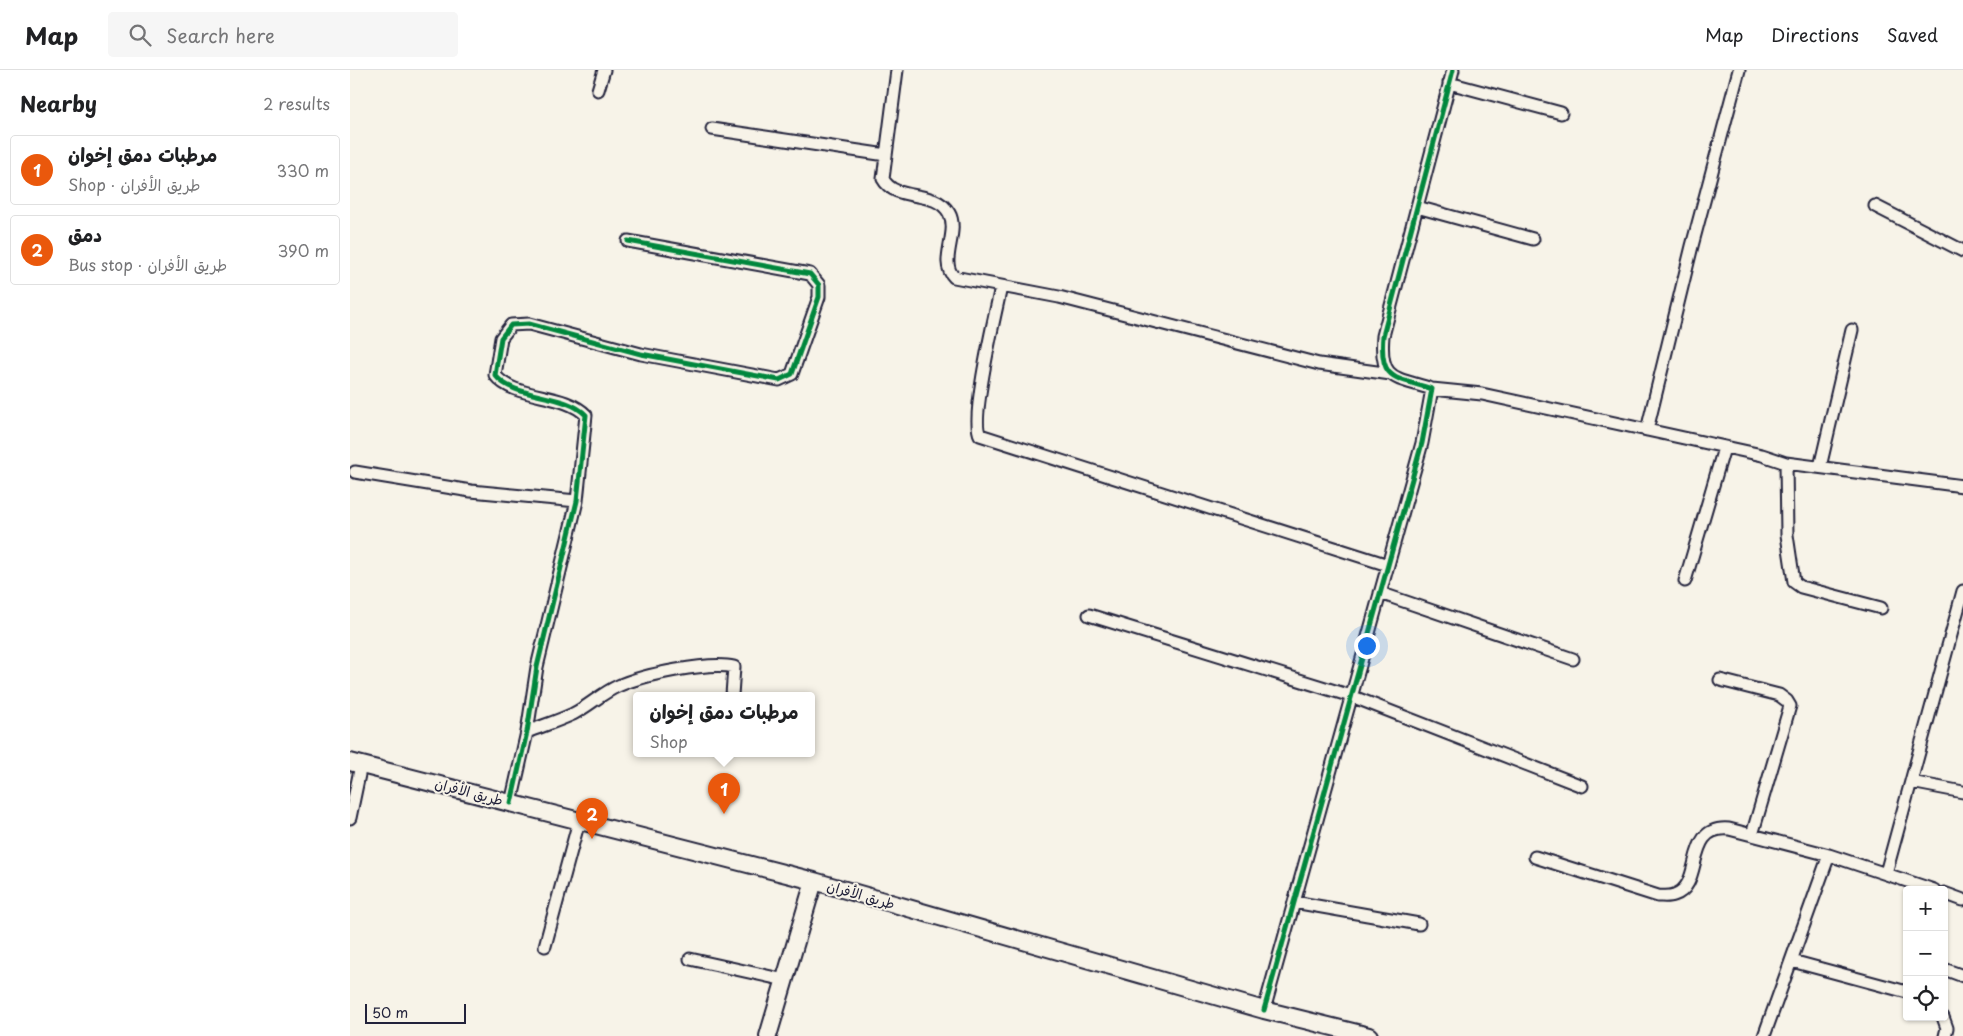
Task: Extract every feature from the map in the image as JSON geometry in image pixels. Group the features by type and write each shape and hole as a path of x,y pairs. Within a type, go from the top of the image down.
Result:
{"main road":[{"name":"طريق الأفران","path":"355,764 814,881 1264,1010 1369,1036"},
{"path":"768,1036 814,881"}],"street":[{"path":"598,90 604,70"},
{"path":"897,70 883,173 887,186 893,190 927,197 943,206 950,214 953,226 948,262 950,274 961,280 1059,296 1319,364 1390,374 1432,389 1482,394 1762,455 1786,463 1963,486"},
{"path":"1390,374 1381,355 1383,336 1453,70"},
{"path":"1647,430 1692,246 1739,70"},
{"path":"1449,83 1561,113"},
{"path":"712,129 886,155"},
{"path":"1875,206 1963,252"},
{"path":"1417,207 1533,239"},
{"path":"511,803 527,732 537,667 577,501 586,415 578,407 513,388 500,381 495,375 501,338 511,325 529,324 641,354 780,380 792,374 819,297 820,285 810,274 628,241"},
{"path":"1001,287 982,381 976,425 980,435 1388,564"},
{"path":"1820,467 1852,330"},
{"path":"1264,1010 1422,443 1432,389"},
{"path":"1685,581 1724,448"},
{"path":"1786,463 1787,535 1794,582 1801,587 1881,608"},
{"path":"354,472 471,491 577,501"},
{"path":"1886,873 1963,591"},
{"path":"1380,593 1573,659"},
{"path":"1089,615 1351,696 1582,786"},
{"path":"527,732 574,713 618,686 641,678 692,668 722,664 734,667 732,692"},
{"path":"1720,680 1779,695 1790,706 1752,835"},
{"path":"350,818 355,764"},
{"path":"1911,782 1963,792"},
{"path":"545,946 579,821"},
{"path":"1535,857 1658,896 1672,896 1684,888 1698,849 1711,830 1717,828 1729,829 1829,855 1923,886"},
{"path":"1764,1036 1829,855"},
{"path":"1948,894 1963,900"},
{"path":"1294,902 1419,924"},
{"path":"690,959 785,980"},
{"path":"1792,961 1903,991"},
{"path":"1948,970 1963,976"},
{"path":"1944,1021 1947,1028 1945,1036"}],"cycle path":[{"path":"1264,1010 1422,443 1432,389 1400,379 1387,370 1382,351 1383,336 1453,70"},
{"path":"511,803 527,732 537,667 577,501 586,415 577,408 565,403 526,393 503,383 495,375 501,338 511,325 529,324 641,354 779,380 792,374 819,297 819,285 810,274 628,241"}],"place":[{"name":"مرطبات دمق إخوان","path":"724,814"},
{"name":"دمق","path":"592,839"}]}
